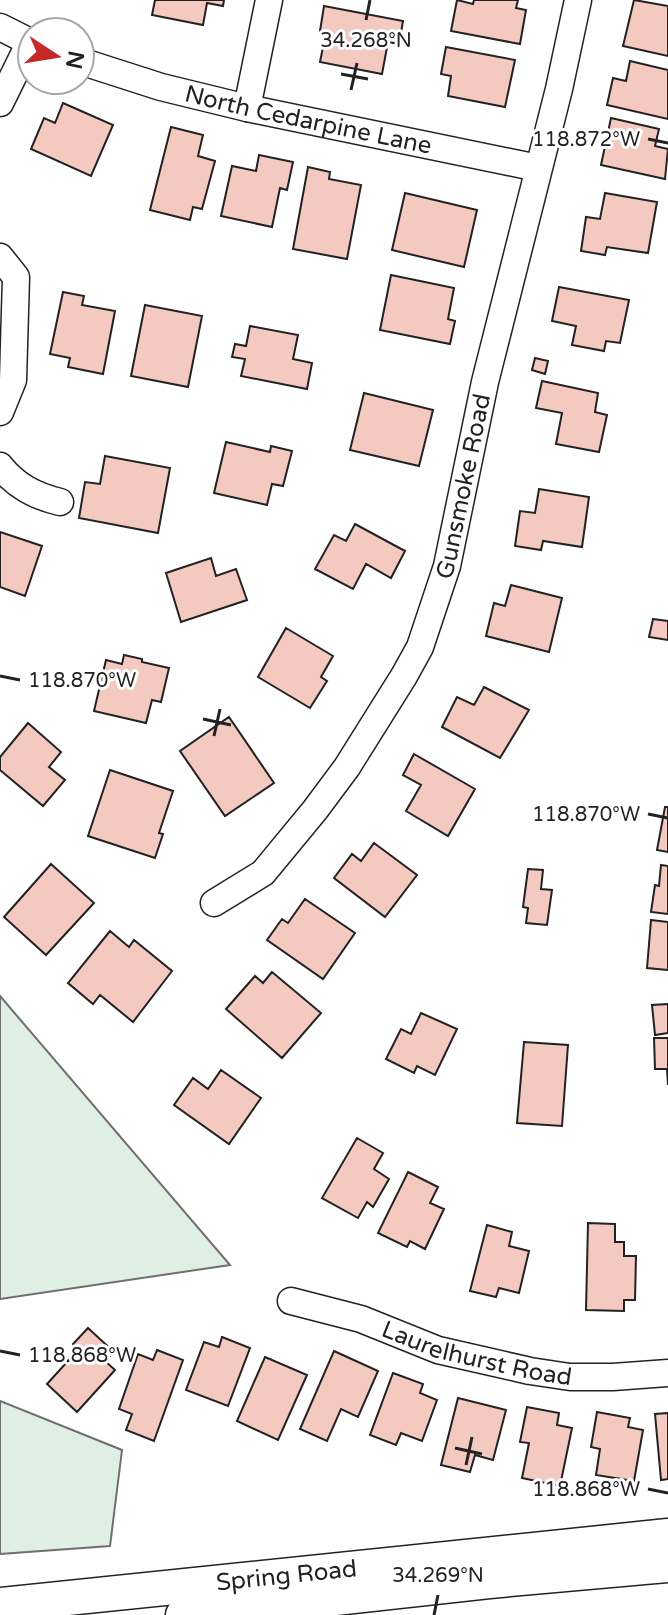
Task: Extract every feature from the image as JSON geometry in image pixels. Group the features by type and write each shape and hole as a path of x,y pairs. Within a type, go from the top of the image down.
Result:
{"main road":[{"name":"Spring Road","path":"0,1605 668,1536"},
{"name":"Spring Road","path":"183,1615 489,1581 668,1565"}],"street":[{"path":"247,108 269,0"},
{"name":"Gunsmoke Road","path":"214,903 263,873 315,810 347,767 420,647 447,566 485,382 559,89 578,0"},
{"name":"North Cedarpine Lane","path":"96,66 161,87 247,108 538,168"},
{"path":"0,103 16,72"},
{"path":"0,257 16,277 13,380 0,412"},
{"path":"0,466 12,481 40,497 60,502"},
{"name":"Laurelhurst Road","path":"291,1301 361,1319 438,1350 530,1371 570,1377 668,1373"}],"green space":[{"path":"0,996 230,1265 0,1299"},
{"path":"0,1401 122,1450 110,1546 0,1554"}],"building":[{"path":"155,0 224,0 223,6 207,3 203,25 152,15"},
{"path":"457,0 473,4 474,0 518,0 516,8 526,10 520,44 451,31"},
{"path":"634,0 668,6 668,56 623,46"},
{"path":"324,6 403,21 399,44 388,42 382,74 320,62 326,32 320,31"},
{"path":"446,47 515,60 505,107 448,96 451,76 441,74"},
{"path":"630,61 668,70 668,119 607,105 613,78 626,81"},
{"path":"63,103 113,125 91,176 31,149 44,118 55,123"},
{"path":"611,118 659,129 655,146 668,149 665,179 601,165"},
{"path":"171,127 203,135 198,156 215,161 202,209 193,207 190,220 150,210"},
{"path":"259,155 293,162 287,190 280,188 272,227 221,216 232,166 256,171"},
{"path":"308,167 330,172 329,179 361,185 347,259 293,249"},
{"path":"405,193 477,210 464,267 392,250"},
{"path":"605,193 657,202 648,253 607,247 605,255 581,251 586,217 600,219"},
{"path":"391,275 454,288 448,319 455,321 450,344 380,330"},
{"path":"559,287 629,300 620,343 606,341 604,351 572,345 576,326 552,321"},
{"path":"63,292 84,296 82,305 115,311 103,374 68,367 70,358 50,354"},
{"path":"145,305 202,316 188,387 131,376"},
{"path":"250,326 298,335 293,359 312,363 307,389 241,376 245,359 232,357 235,344 246,346"},
{"path":"535,358 548,361 545,374 532,370"},
{"path":"542,381 598,393 595,412 607,415 599,452 556,444 562,413 536,408"},
{"path":"364,393 433,410 419,466 350,450"},
{"path":"226,442 270,452 271,446 292,451 283,486 272,484 267,505 214,493"},
{"path":"105,456 170,468 158,533 79,518 85,482 100,484"},
{"path":"539,489 589,497 582,547 543,541 541,550 515,546 520,511 535,513"},
{"path":"355,524 405,551 391,578 366,564 353,589 315,569 334,535 346,541"},
{"path":"0,532 42,546 25,596 0,587"},
{"path":"211,558 216,576 236,569 247,600 181,622 166,573"},
{"path":"511,585 562,598 549,652 486,636 494,603 505,606"},
{"path":"653,619 668,621 668,640 649,637"},
{"path":"286,628 333,656 321,677 327,681 310,708 258,677"},
{"path":"124,655 169,668 161,702 152,700 146,723 94,711 106,660 122,664"},
{"path":"484,687 529,710 500,758 442,727 457,697 474,705"},
{"path":"229,717 274,783 225,816 180,751"},
{"path":"28,723 61,752 49,767 65,780 43,806 0,770 0,757"},
{"path":"414,754 475,789 448,836 406,811 421,785 403,775"},
{"path":"110,770 173,791 159,833 163,834 155,858 88,836"},
{"path":"665,807 668,807 668,852 657,850"},
{"path":"374,843 417,875 385,917 334,878 352,854 361,861"},
{"path":"51,864 94,903 46,955 4,917"},
{"path":"661,865 668,866 668,914 651,912 655,885 659,886"},
{"path":"528,869 543,870 541,889 552,890 547,925 526,923 528,908 523,907"},
{"path":"305,899 355,933 323,979 267,940 282,919 288,923"},
{"path":"651,920 668,922 668,970 647,968"},
{"path":"110,931 129,947 134,940 172,971 133,1022 100,995 93,1004 68,983"},
{"path":"272,972 321,1013 282,1058 226,1009 255,976 263,983"},
{"path":"668,1004 668,1033 655,1035 652,1005"},
{"path":"421,1013 457,1029 435,1075 417,1066 414,1073 386,1059 401,1029 411,1034"},
{"path":"654,1038 668,1038 668,1085 667,1069 655,1069"},
{"path":"524,1042 568,1045 562,1126 517,1123"},
{"path":"221,1070 261,1098 229,1144 174,1105 193,1078 208,1089"},
{"path":"357,1138 383,1153 374,1169 389,1179 373,1207 367,1202 358,1218 322,1198"},
{"path":"408,1172 438,1187 430,1203 444,1209 425,1249 410,1241 407,1247 378,1233"},
{"path":"588,1223 615,1224 615,1242 624,1242 624,1256 636,1256 635,1300 624,1300 624,1311 586,1310"},
{"path":"487,1225 512,1232 509,1246 529,1251 519,1293 499,1288 496,1297 470,1291"},
{"path":"88,1328 114,1352 105,1361 115,1370 77,1412 47,1384 78,1350 73,1344"},
{"path":"222,1337 250,1348 228,1406 186,1390 204,1342 219,1347"},
{"path":"157,1350 183,1360 154,1441 126,1430 132,1414 119,1409 138,1354 153,1360"},
{"path":"334,1351 378,1371 358,1417 341,1409 327,1441 300,1429"},
{"path":"265,1357 307,1375 278,1440 237,1421"},
{"path":"393,1373 423,1384 420,1393 437,1400 422,1441 401,1433 396,1445 370,1435"},
{"path":"458,1398 506,1410 493,1460 475,1455 470,1472 441,1465"},
{"path":"527,1407 559,1413 557,1425 572,1428 560,1486 522,1478 529,1443 520,1442"},
{"path":"597,1412 630,1418 628,1427 643,1430 634,1481 596,1475 600,1449 591,1447"},
{"path":"668,1413 668,1479 661,1480 655,1414"}]}
